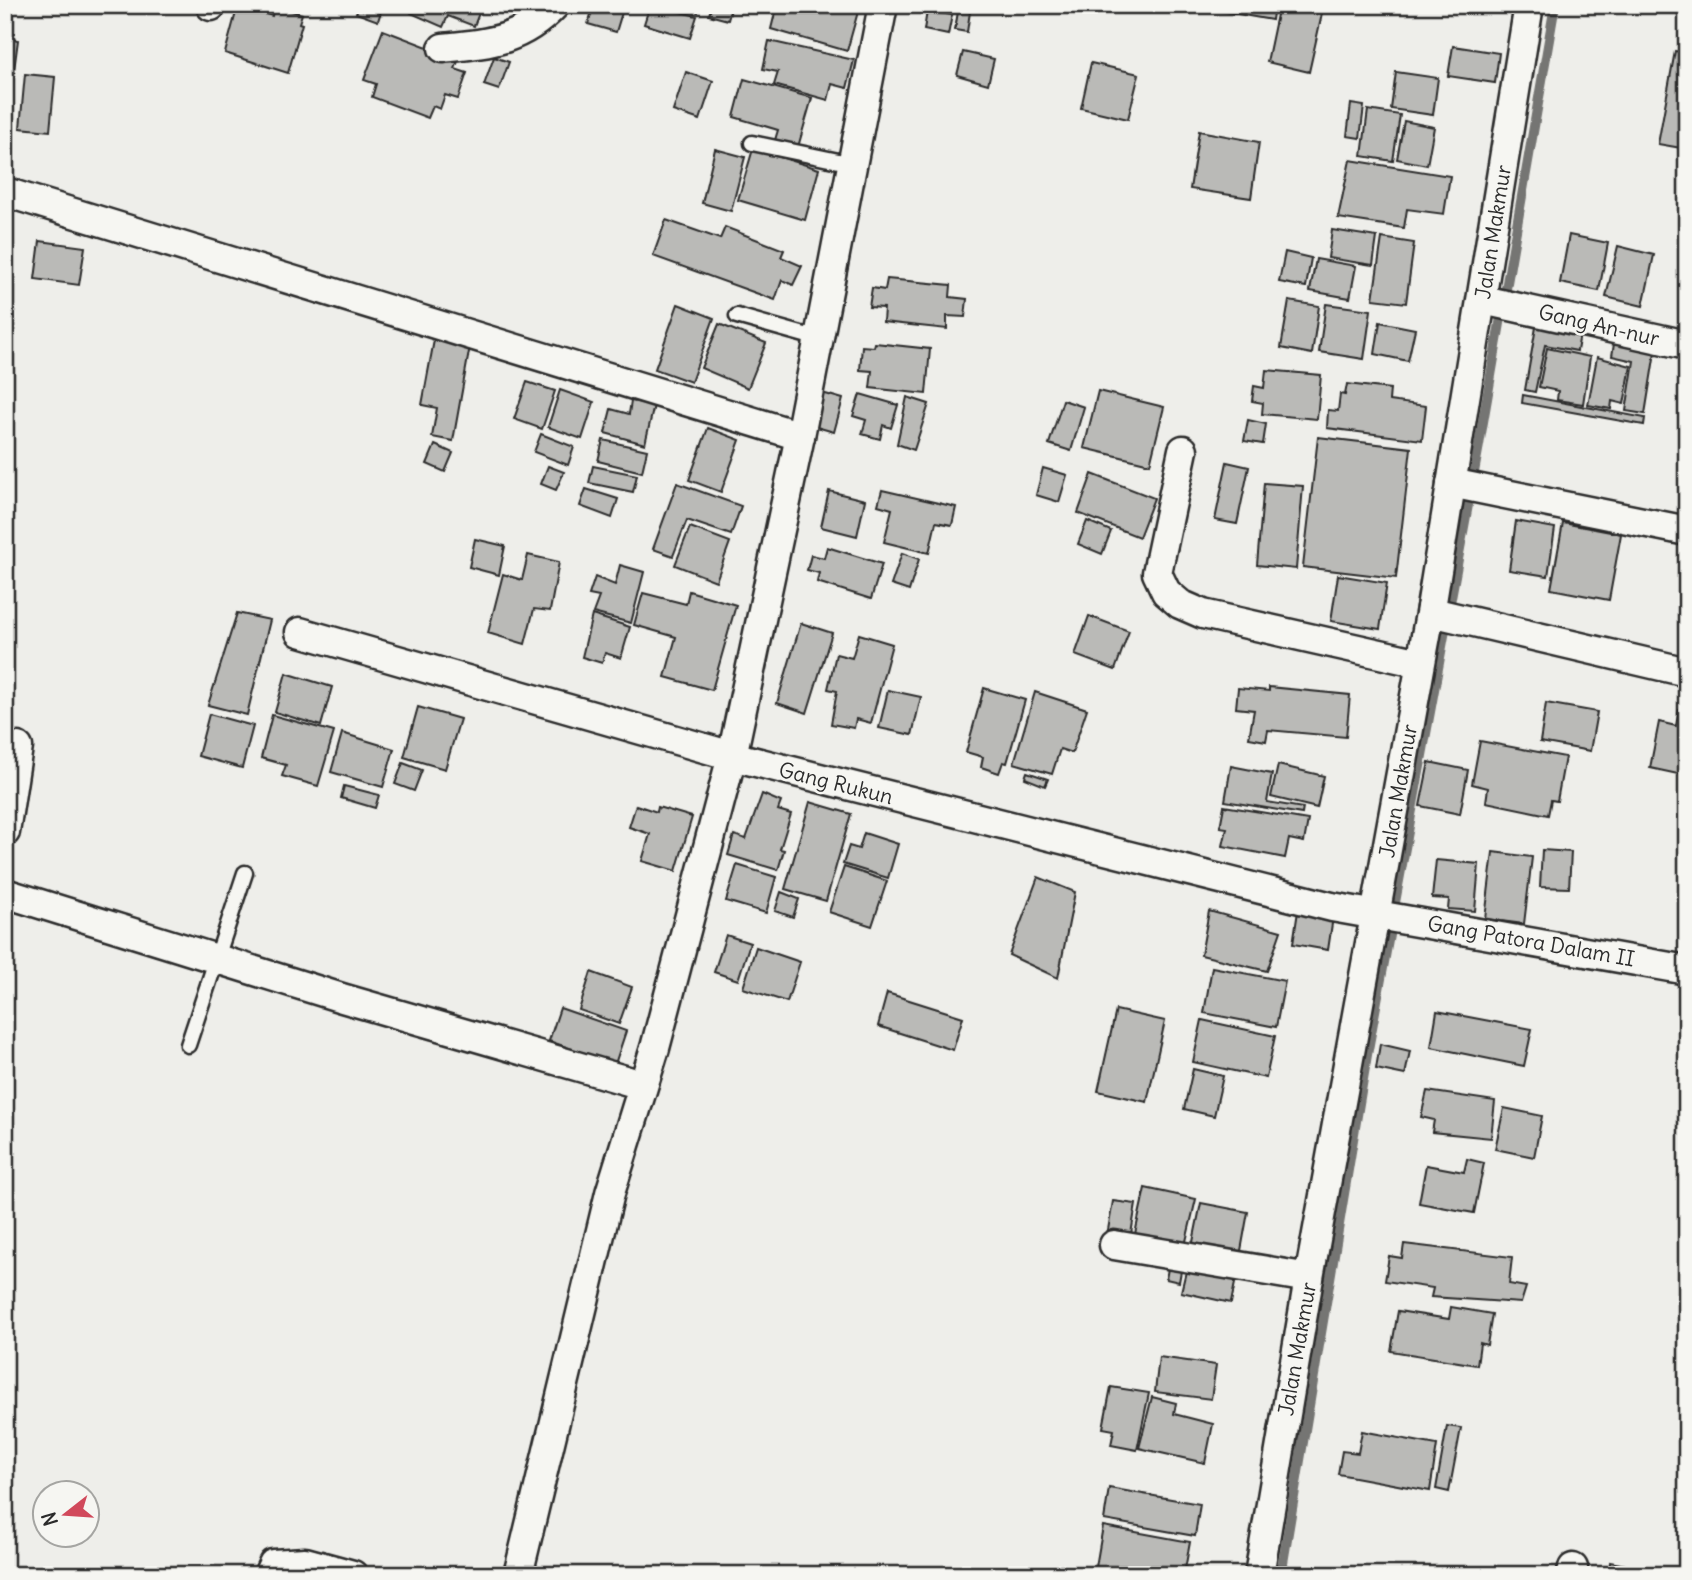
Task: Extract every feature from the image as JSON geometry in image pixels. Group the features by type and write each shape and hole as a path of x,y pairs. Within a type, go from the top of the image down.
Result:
{"street":[{"path":"443,48 499,42 538,23 555,5"},
{"path":"519,1575 610,1193 655,1048 732,756 800,436 883,5"},
{"name":"Jalan Makmur","path":"1259,1575 1308,1278 1381,914 1420,663 1444,614 1495,302 1529,5"},
{"path":"5,192 800,436"},
{"name":"Gang An-nur","path":"1495,302 1687,345"},
{"path":"1183,450 1157,573 1166,592 1180,604 1203,614 1420,663"},
{"path":"1465,487 1687,531"},
{"path":"1444,614 1687,672"},
{"name":"Gang Rukun","path":"300,632 732,756 1332,907 1381,914"},
{"path":"5,832 18,747"},
{"path":"5,893 642,1086"},
{"name":"Gang Patora Dalam II","path":"1381,914 1687,970"},
{"path":"1114,1245 1308,1278"},
{"path":"268,1575 273,1564 290,1561 305,1562 353,1575"}],"lane":[{"path":"752,143 853,164"},
{"path":"737,316 819,339"},
{"path":"188,1045 245,873"}],"building":[{"path":"238,5 272,16 274,6 302,14 299,23 302,24 288,73 225,53"},
{"path":"359,5 383,5 378,21 356,13"},
{"path":"414,5 482,5 474,26 448,16 443,27 411,13"},
{"path":"594,5 623,9 616,32 588,24"},
{"path":"650,5 697,16 690,38 644,24"},
{"path":"676,5 700,5 698,12"},
{"path":"712,5 732,5 728,20 709,15"},
{"path":"777,5 848,5 859,8 847,51 771,29"},
{"path":"959,5 971,5 967,32 955,30"},
{"path":"1221,5 1274,5 1272,20 1220,11"},
{"path":"1279,5 1324,5 1309,72 1267,62"},
{"path":"927,11 952,15 948,35 924,30"},
{"path":"383,30 459,59 455,69 467,73 458,99 445,95 440,109 433,106 428,118 372,97 376,84 364,80"},
{"path":"5,38 18,40 7,122 5,122"},
{"path":"769,41 854,60 847,88 832,84 828,100 774,85 778,72 763,69"},
{"path":"1453,46 1499,53 1495,83 1448,76"},
{"path":"1675,51 1687,53 1687,149 1658,144"},
{"path":"963,52 994,59 988,84 957,75"},
{"path":"494,57 509,62 499,90 484,85"},
{"path":"1091,63 1139,74 1128,119 1081,108"},
{"path":"686,72 713,81 700,120 673,111"},
{"path":"1396,72 1438,78 1433,115 1391,109"},
{"path":"25,74 55,77 50,131 20,128"},
{"path":"744,79 812,98 798,147 775,140 778,130 734,117"},
{"path":"1351,104 1364,106 1360,138 1347,136"},
{"path":"1368,110 1400,115 1393,161 1362,156"},
{"path":"1404,121 1434,127 1427,165 1397,159"},
{"path":"1199,131 1259,142 1251,198 1190,189"},
{"path":"715,149 745,157 731,211 702,203"},
{"path":"753,149 819,169 805,220 738,200"},
{"path":"1350,160 1450,176 1444,214 1407,209 1404,228 1338,218"},
{"path":"666,220 720,239 725,227 784,250 781,257 802,266 793,285 782,280 775,300 653,256"},
{"path":"1332,230 1377,237 1373,265 1328,258"},
{"path":"1569,235 1608,243 1599,291 1560,283"},
{"path":"1382,238 1414,243 1406,303 1373,299"},
{"path":"40,241 85,247 79,285 35,279"},
{"path":"1618,246 1654,255 1643,306 1606,297"},
{"path":"1285,252 1311,258 1306,287 1279,282"},
{"path":"1316,259 1356,266 1350,298 1310,291"},
{"path":"887,279 951,285 950,297 967,299 965,317 947,316 947,329 883,322 884,308 869,307 872,288 885,290"},
{"path":"1289,301 1319,306 1312,354 1281,348"},
{"path":"678,304 714,318 691,382 655,369"},
{"path":"1326,304 1371,310 1364,359 1319,352"},
{"path":"1380,322 1415,329 1408,361 1375,354"},
{"path":"719,324 766,343 748,388 701,368"},
{"path":"1536,327 1580,334 1577,351 1545,345 1535,392 1525,390"},
{"path":"434,340 470,346 453,441 432,437 437,408 422,405"},
{"path":"875,343 930,349 926,394 870,388 872,371 860,370 862,346 874,347"},
{"path":"1614,344 1655,352 1645,414 1626,411 1634,361 1612,356"},
{"path":"1547,348 1590,357 1583,404 1557,400 1558,391 1539,387"},
{"path":"1597,357 1631,366 1624,404 1612,401 1611,409 1588,405"},
{"path":"1266,370 1321,375 1317,419 1262,414 1263,403 1252,401 1254,386 1264,388"},
{"path":"527,382 555,391 542,429 514,419"},
{"path":"1347,384 1390,389 1389,401 1426,406 1422,440 1327,428 1328,410 1338,411 1340,394 1345,395"},
{"path":"560,390 594,402 582,439 548,427"},
{"path":"1098,391 1164,407 1150,464 1084,448"},
{"path":"822,393 843,399 834,432 813,426"},
{"path":"860,394 898,405 891,428 883,425 880,439 862,434 866,420 853,416"},
{"path":"1523,395 1645,418 1644,425 1522,403"},
{"path":"907,397 929,404 914,450 897,444"},
{"path":"1063,400 1084,407 1071,451 1049,444"},
{"path":"631,401 654,405 645,444 605,433 611,409 629,414"},
{"path":"1248,420 1266,424 1263,444 1244,441"},
{"path":"708,428 740,440 721,492 689,480"},
{"path":"541,434 574,447 568,465 534,452"},
{"path":"1318,437 1411,448 1396,578 1303,567"},
{"path":"603,440 647,450 642,472 598,461"},
{"path":"435,445 453,453 445,472 427,464"},
{"path":"1227,462 1249,467 1237,524 1215,520"},
{"path":"548,466 564,472 556,490 541,484"},
{"path":"593,466 637,475 633,492 589,483"},
{"path":"1043,468 1067,475 1059,502 1036,495"},
{"path":"1092,474 1154,498 1139,537 1078,513"},
{"path":"677,483 741,506 731,535 687,520 673,556 653,549"},
{"path":"1264,483 1303,486 1296,569 1257,565"},
{"path":"586,489 618,499 612,518 580,506"},
{"path":"882,490 956,507 952,525 936,522 929,553 884,542 892,509 878,505"},
{"path":"829,491 865,500 857,536 821,527"},
{"path":"1087,521 1111,531 1102,554 1078,544"},
{"path":"1516,521 1555,528 1548,576 1509,570"},
{"path":"1563,523 1621,534 1609,600 1551,589"},
{"path":"690,527 730,542 716,581 675,565"},
{"path":"475,539 505,546 499,575 469,567"},
{"path":"827,547 882,564 871,599 817,582 819,573 807,570 811,555 824,558"},
{"path":"902,553 919,559 909,591 891,585"},
{"path":"528,555 559,562 550,611 534,609 525,644 488,633 503,574 522,580"},
{"path":"620,565 644,572 631,623 593,613 599,597 589,595 595,577 615,585"},
{"path":"1338,575 1387,583 1380,629 1331,621"},
{"path":"689,591 736,605 712,690 665,677 676,637 634,625 643,593 686,604"},
{"path":"237,613 270,620 247,715 208,705"},
{"path":"592,615 630,627 621,658 605,653 602,663 582,657"},
{"path":"1089,616 1129,631 1115,670 1075,655"},
{"path":"801,623 832,633 807,713 777,703"},
{"path":"859,634 892,644 871,723 856,719 854,728 831,724 837,691 828,689 836,654 852,658"},
{"path":"286,673 332,687 321,726 275,712"},
{"path":"1269,687 1350,695 1346,737 1268,730 1266,741 1249,738 1254,710 1236,708 1238,688 1269,691"},
{"path":"984,688 1025,700 1007,763 1003,762 999,773 981,767 983,757 966,752"},
{"path":"888,690 921,697 912,735 879,728"},
{"path":"1035,692 1087,709 1072,753 1060,749 1052,774 1014,763"},
{"path":"1546,703 1597,712 1590,751 1540,742"},
{"path":"418,707 460,719 445,769 404,757"},
{"path":"1679,709 1687,711 1687,776 1650,768 1659,722 1676,726"},
{"path":"209,714 253,726 242,768 198,756"},
{"path":"272,715 334,732 318,786 282,776 286,765 261,758"},
{"path":"342,733 394,749 383,787 331,772"},
{"path":"1480,741 1565,757 1557,801 1551,800 1548,815 1486,802 1488,788 1472,784"},
{"path":"1429,762 1468,770 1460,814 1420,806"},
{"path":"403,763 422,770 414,791 395,784"},
{"path":"1278,765 1324,776 1317,808 1271,797"},
{"path":"1231,766 1272,774 1267,802 1303,808 1302,814 1225,801"},
{"path":"1027,772 1048,779 1045,786 1025,778"},
{"path":"344,786 379,795 375,808 341,798"},
{"path":"762,794 781,802 778,810 791,814 780,849 784,850 778,870 728,855 734,835 746,839"},
{"path":"810,802 851,814 826,901 785,889"},
{"path":"636,805 657,812 658,807 692,817 676,871 642,861 650,834 629,827"},
{"path":"1224,806 1308,820 1304,842 1289,839 1285,858 1223,846 1227,828 1220,827"},
{"path":"864,833 898,844 888,878 843,864 849,846 859,849"},
{"path":"1542,850 1571,852 1569,888 1540,887"},
{"path":"1493,852 1532,857 1524,924 1485,919"},
{"path":"1436,860 1479,864 1475,911 1448,909 1449,899 1432,898"},
{"path":"737,865 776,877 766,913 726,901"},
{"path":"844,867 887,881 872,926 829,912"},
{"path":"1038,877 1075,892 1058,978 1009,955"},
{"path":"781,892 799,899 793,917 775,911"},
{"path":"1209,911 1281,931 1267,971 1201,955"},
{"path":"1298,911 1333,917 1328,950 1293,944"},
{"path":"726,935 750,943 738,980 714,972"},
{"path":"756,947 800,962 787,1002 743,988"},
{"path":"1212,967 1285,981 1276,1027 1204,1013"},
{"path":"591,972 632,987 619,1024 579,1010"},
{"path":"887,993 963,1017 953,1050 878,1026"},
{"path":"560,1008 626,1031 615,1064 549,1041"},
{"path":"1116,1010 1165,1021 1147,1102 1098,1091"},
{"path":"1437,1011 1532,1029 1524,1066 1431,1047"},
{"path":"1202,1020 1275,1036 1266,1078 1193,1062"},
{"path":"1380,1044 1410,1051 1405,1075 1376,1069"},
{"path":"1193,1069 1223,1076 1214,1116 1184,1109"},
{"path":"1427,1091 1495,1101 1491,1138 1432,1132 1434,1120 1421,1117"},
{"path":"1504,1108 1542,1116 1534,1157 1495,1149"},
{"path":"1467,1159 1484,1163 1474,1213 1419,1203 1426,1165 1464,1172"},
{"path":"1145,1188 1196,1199 1183,1254 1133,1243"},
{"path":"1113,1201 1136,1204 1131,1234 1108,1230"},
{"path":"1201,1203 1248,1212 1240,1256 1192,1247"},
{"path":"1404,1244 1512,1257 1509,1284 1526,1287 1521,1303 1431,1297 1433,1288 1385,1281 1389,1256 1402,1258"},
{"path":"1170,1258 1183,1260 1179,1282 1166,1279"},
{"path":"1188,1263 1237,1273 1231,1303 1181,1292"},
{"path":"1451,1307 1492,1314 1487,1345 1480,1343 1477,1365 1391,1351 1398,1311 1449,1319"},
{"path":"1159,1357 1216,1365 1211,1399 1155,1392"},
{"path":"1111,1387 1149,1393 1137,1450 1111,1445 1114,1430 1103,1428"},
{"path":"1152,1397 1176,1403 1174,1414 1213,1424 1205,1463 1139,1448"},
{"path":"1447,1426 1461,1428 1449,1492 1436,1489"},
{"path":"1362,1431 1437,1445 1430,1491 1338,1474 1342,1451 1358,1453"},
{"path":"1109,1488 1200,1504 1195,1536 1104,1520"},
{"path":"1103,1526 1190,1542 1184,1575 1136,1575 1096,1567"},
{"path":"1610,1562 1678,1575 1608,1575"}],"waterway":[{"path":"1281,1575 1367,1055 1479,445 1555,5"}]}
